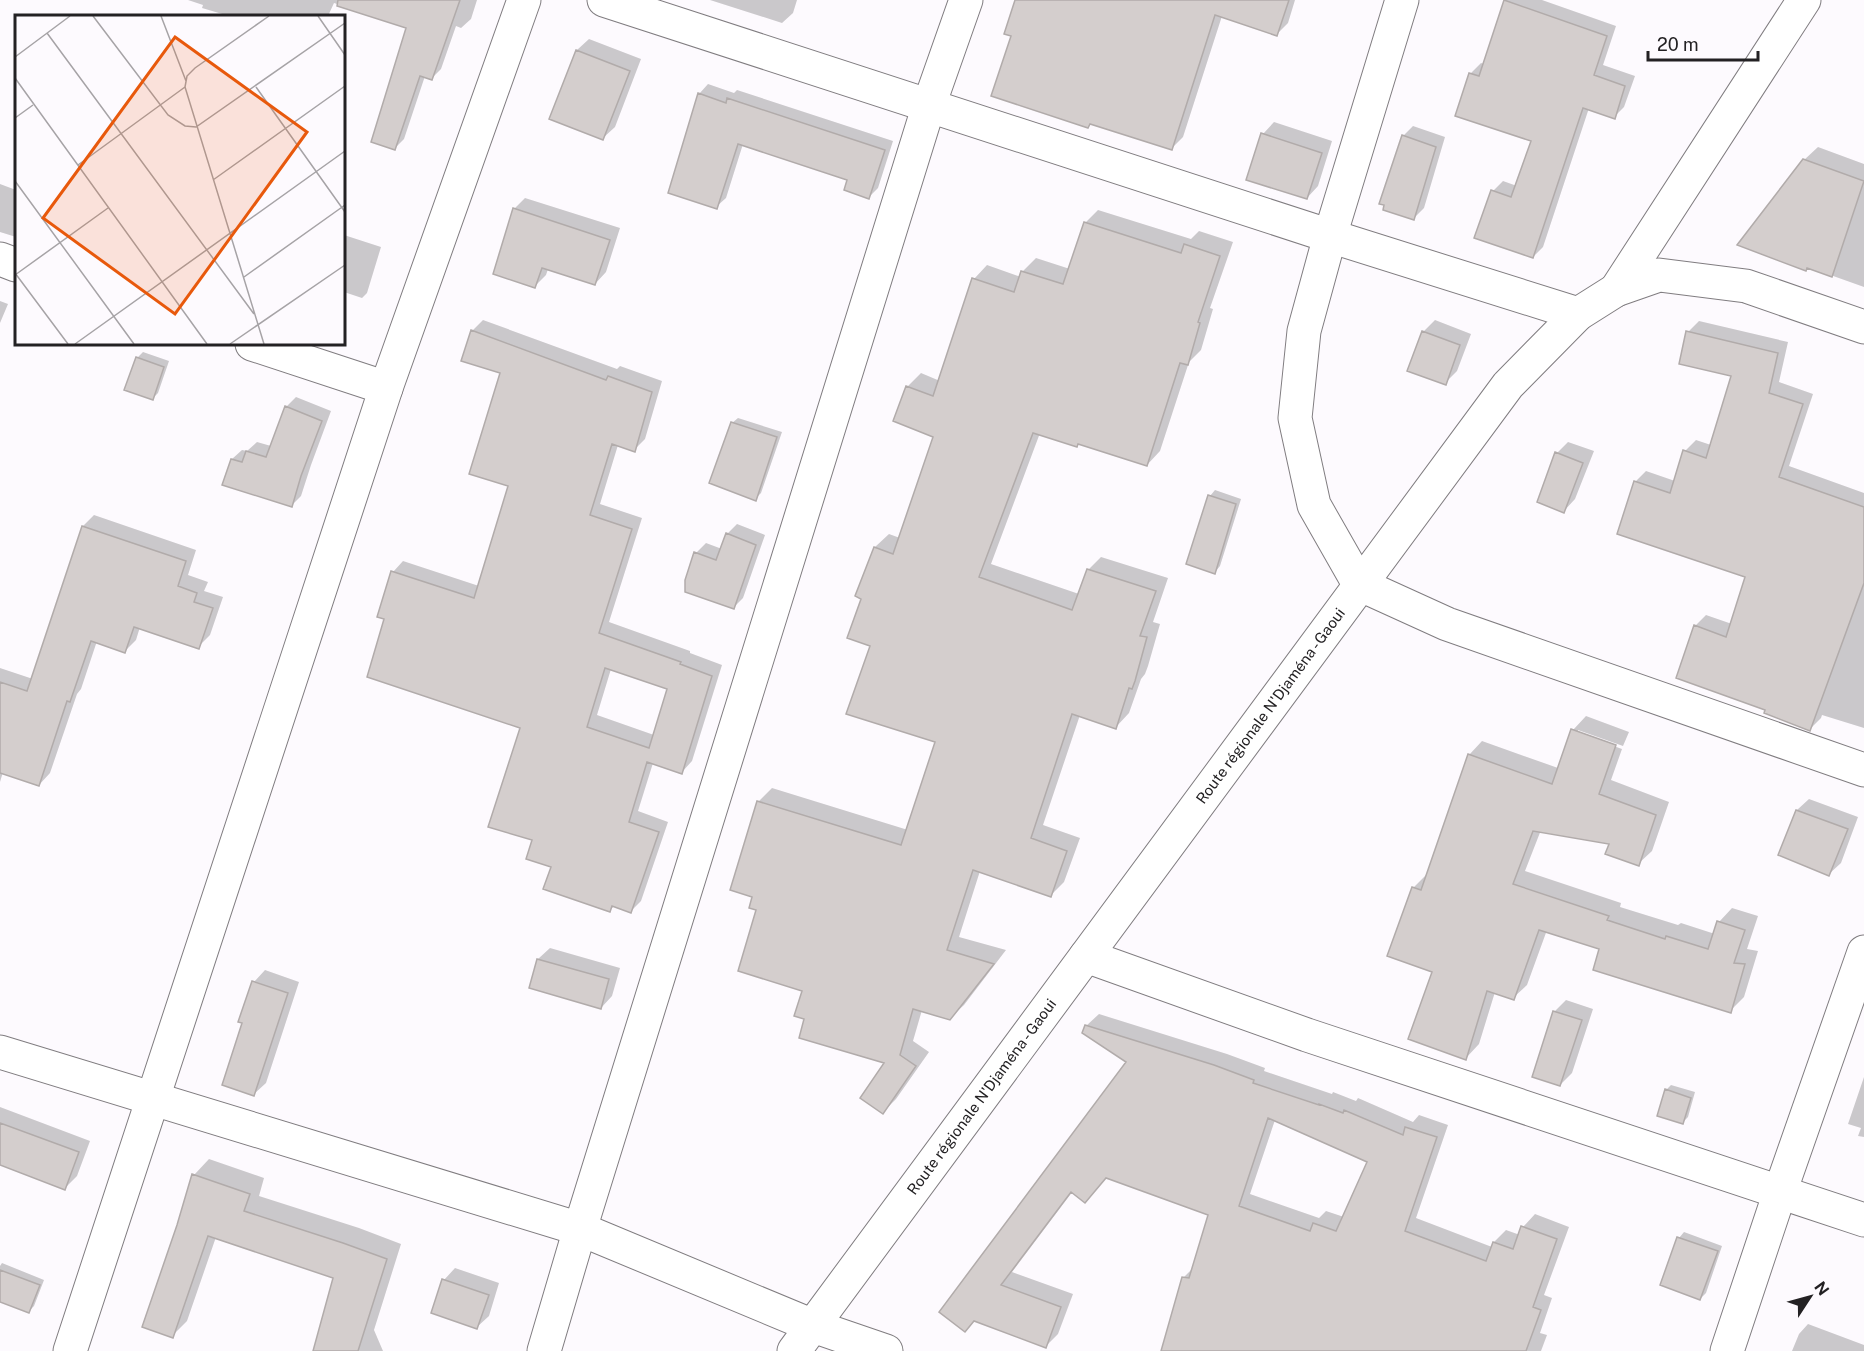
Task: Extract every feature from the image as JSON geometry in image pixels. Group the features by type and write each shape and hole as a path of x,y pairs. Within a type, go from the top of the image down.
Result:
{"street":[{"path":"70,1351 387,388 524,0"},
{"path":"604,0 1330,236 1578,314"},
{"path":"544,1351 929,105 966,0"},
{"path":"1402,0 1330,236 1304,331 1295,418 1314,505 1359,584 1448,624 1864,770"},
{"path":"1616,290 1804,0"},
{"path":"0,259 15,265"},
{"name":"Route régionale N'Djaména - Gaoui","path":"804,1338 1508,385 1578,314 1616,290 1659,274 1746,286 1864,327"},
{"path":"255,345 387,388"},
{"path":"1727,1351 1864,952"},
{"path":"1086,956 1307,1035 1864,1220"},
{"path":"0,1052 580,1229 804,1338 886,1351"}],"building":[{"path":"338,0 460,0 432,80 420,76 395,150 371,142 406,28 337,6"},
{"path":"1015,0 1289,0 1277,36 1215,15 1172,150 1090,124 1088,128 991,96 1011,36 1004,34"},
{"path":"1504,0 1607,36 1594,75 1625,86 1615,119 1583,108 1533,258 1474,238 1491,190 1511,197 1531,141 1455,116 1469,73 1479,76"},
{"path":"576,50 630,71 603,140 549,119"},
{"path":"698,93 726,103 727,98 885,150 869,199 844,190 847,180 738,144 717,209 668,193"},
{"path":"1261,133 1322,153 1307,199 1246,180"},
{"path":"1402,135 1436,147 1414,220 1383,210 1384,205 1379,204"},
{"path":"1803,159 1864,181 1832,277 1807,268 1806,271 1737,245"},
{"path":"513,208 610,240 595,285 542,268 535,288 493,274"},
{"path":"1084,222 1181,253 1184,244 1220,256 1198,322 1200,323 1188,365 1180,363 1147,466 1078,444 1077,447 1033,433 979,577 1072,610 1087,569 1156,591 1140,636 1147,637 1135,681 1132,689 1129,688 1116,729 1072,714 1031,838 1067,851 1051,897 973,870 947,950 994,964 950,1020 913,1009 900,1055 916,1066 883,1114 860,1098 884,1063 799,1038 804,1019 794,1016 802,991 738,971 756,910 749,908 752,897 730,890 757,801 901,845 935,742 846,714 870,646 847,638 861,599 855,596 874,547 893,554 933,437 893,421 906,386 933,396 972,278 1014,292 1021,271 1063,284"},
{"path":"471,330 606,380 608,376 652,392 635,452 612,444 590,515 632,529 599,633 681,662 680,664 712,676 682,774 647,762 629,822 659,832 631,913 612,906 610,912 543,889 551,867 526,859 532,840 488,827 520,728 367,677 384,619 377,617 391,571 474,598 508,486 469,474 500,373 461,361","holes":["605,668 667,689 649,748 587,727"]},
{"path":"1422,331 1460,345 1446,385 1407,371"},
{"path":"1686,331 1778,353 1769,393 1803,404 1779,477 1864,507 1864,583 1810,731 1764,713 1765,710 1676,678 1694,625 1726,637 1745,577 1617,534 1634,481 1670,493 1683,450 1706,458 1731,376 1679,364"},
{"path":"136,357 164,367 153,400 124,390"},
{"path":"285,406 322,421 292,507 222,485 231,459 242,462 246,451 266,457"},
{"path":"731,422 777,437 756,501 709,483"},
{"path":"1555,452 1583,463 1564,513 1537,502"},
{"path":"1208,495 1236,504 1215,574 1186,564"},
{"path":"82,526 186,561 178,586 197,593 194,602 213,608 199,649 134,627 125,653 91,641 70,702 67,701 39,786 0,773 0,682 27,691"},
{"path":"726,533 756,545 734,609 685,592 685,580 694,552 716,560"},
{"path":"1571,729 1616,745 1599,794 1656,815 1639,866 1605,854 1609,844 1533,831 1513,884 1609,916 1607,920 1665,939 1666,936 1708,949 1717,921 1745,930 1734,963 1745,964 1731,1013 1593,970 1599,949 1539,930 1514,1000 1487,991 1466,1060 1408,1039 1432,972 1387,956 1412,887 1421,890 1468,754 1552,784"},
{"path":"1796,810 1848,829 1829,876 1778,855"},
{"path":"537,959 609,979 601,1009 529,988"},
{"path":"252,981 288,993 254,1096 222,1085 242,1023 238,1022"},
{"path":"1553,1011 1582,1020 1560,1086 1532,1077"},
{"path":"1085,1025 1214,1065 1254,1080 1253,1083 1343,1113 1344,1110 1403,1135 1405,1127 1437,1137 1405,1231 1486,1261 1493,1242 1513,1249 1521,1226 1557,1239 1533,1307 1541,1310 1526,1351 1161,1351 1182,1277 1189,1278 1208,1215 1106,1178 1085,1203 1071,1192 1001,1285 1061,1307 1046,1348 974,1321 965,1332 939,1312 1126,1062 1082,1033","holes":["1268,1118 1367,1162 1336,1231 1313,1223 1310,1231 1239,1206"]},
{"path":"1665,1089 1691,1098 1683,1124 1657,1116"},
{"path":"0,1123 79,1152 65,1190 0,1165"},
{"path":"192,1174 250,1194 244,1211 387,1259 358,1351 313,1351 333,1278 208,1236 173,1338 142,1327"},
{"path":"1677,1237 1718,1251 1700,1300 1660,1285"},
{"path":"0,1270 40,1285 29,1313 0,1302"},
{"path":"442,1279 489,1295 477,1329 431,1313"}]}
